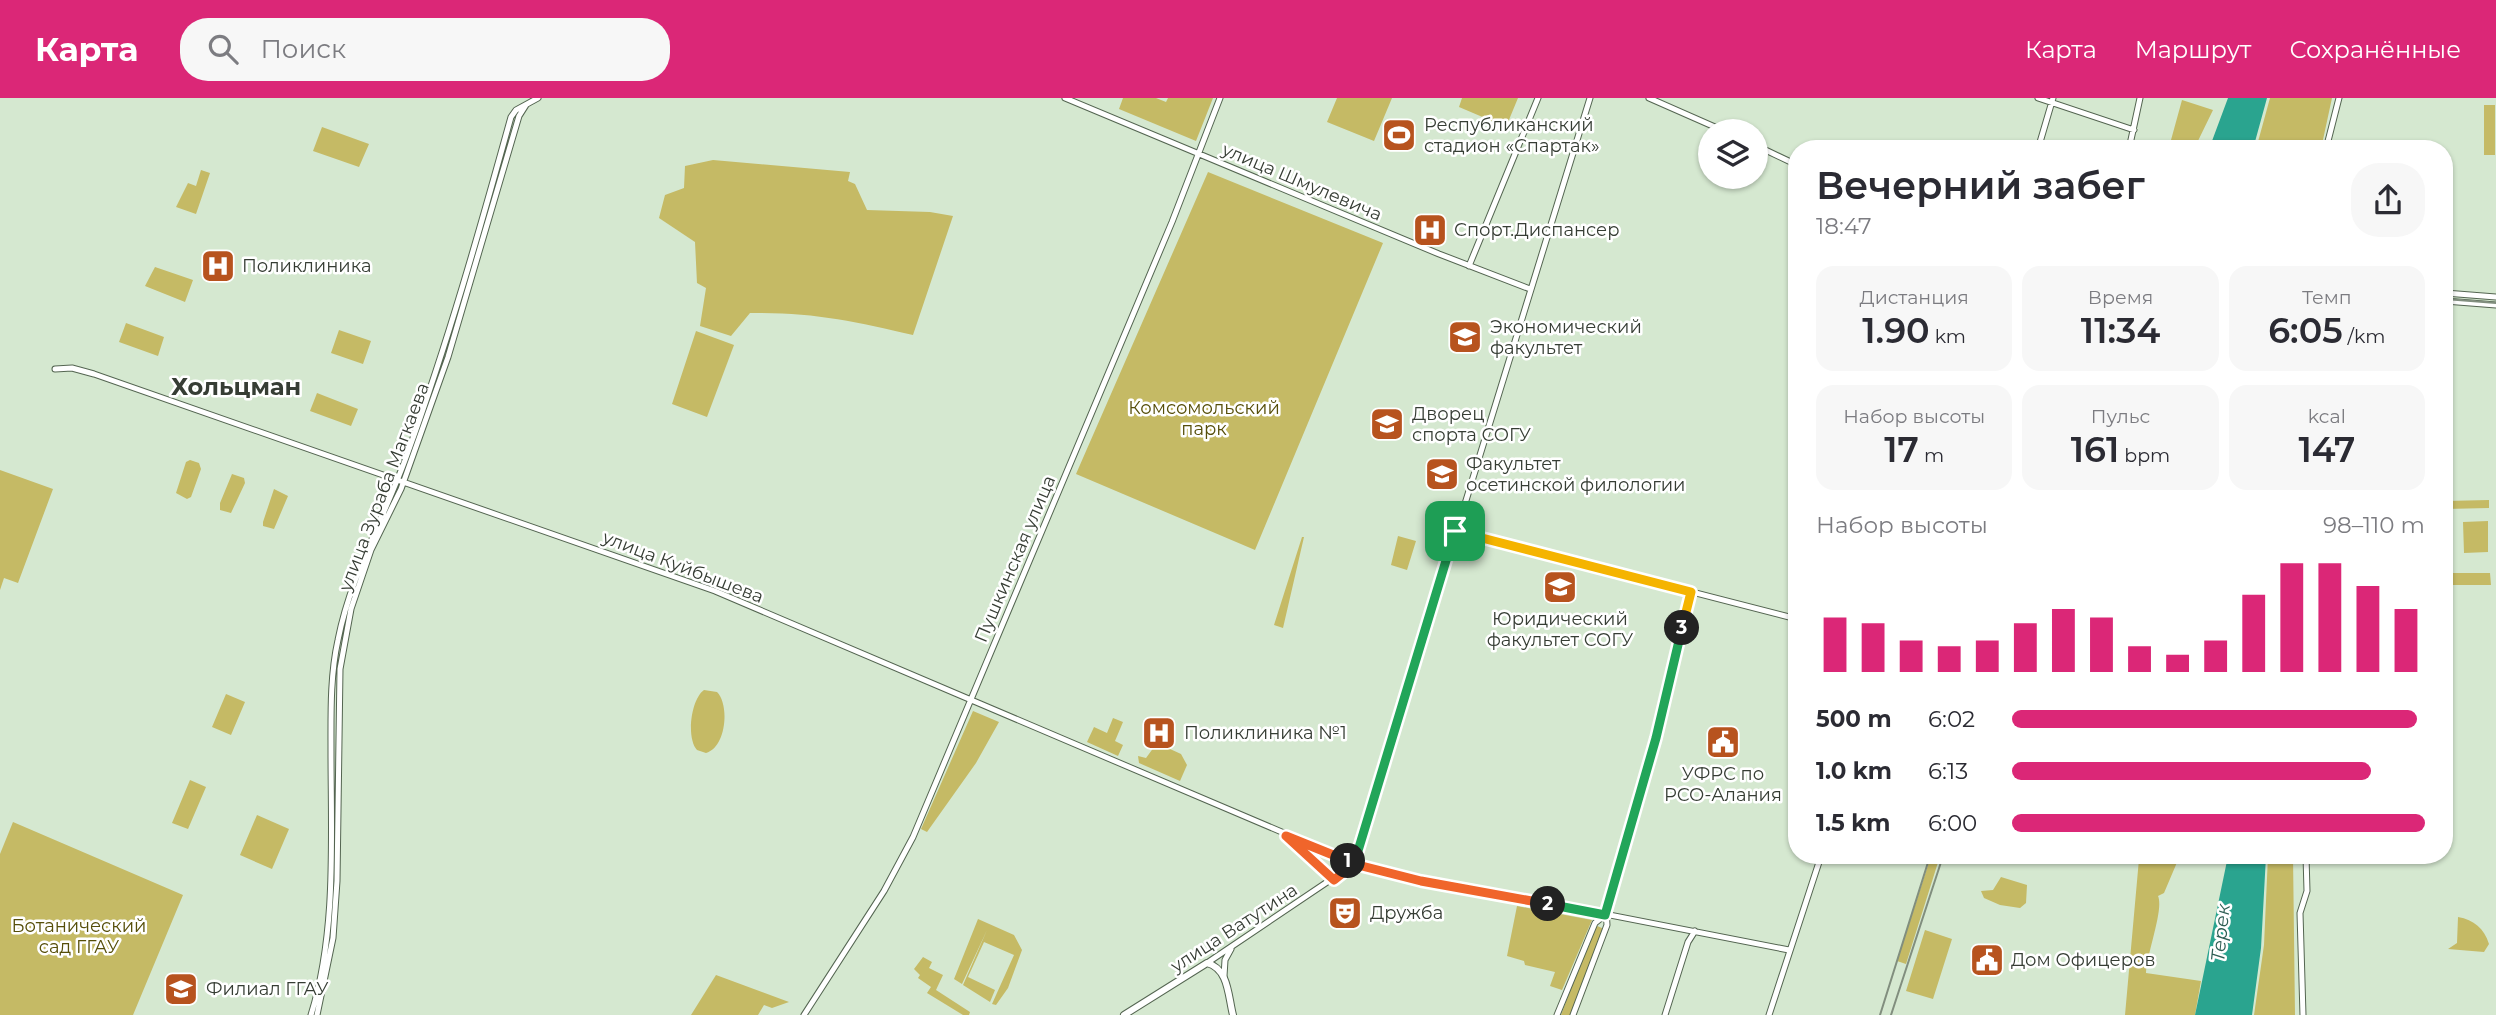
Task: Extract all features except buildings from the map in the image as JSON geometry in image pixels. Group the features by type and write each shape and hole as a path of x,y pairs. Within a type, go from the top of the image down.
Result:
{"main road":[{"path":"526,104 538,98"},
{"name":"улица Шмулевича","path":"1065,98 1530,289"},
{"name":"Пушкинская улица","path":"804,1015 901,860 971,701 1220,98"},
{"path":"1469,266 1538,98"},
{"path":"1354,864 1530,289 1559,207 1590,98"},
{"path":"1649,98 1698,120"},
{"path":"2038,98 2052,100 2134,130"},
{"path":"2131,140 2140,98"},
{"path":"2328,140 2339,98"},
{"path":"2041,140 2052,100"},
{"name":"улица Зураба Магкаева","path":"311,1015 325,948 330,880 331,706 335,651 361,562 401,481 511,117 526,104"},
{"name":"улица Зураба Магкаева","path":"317,1015 333,939 337,881 340,669 358,585 448,358 526,104"},
{"path":"1768,151 1788,161"},
{"path":"2453,294 2496,297"},
{"path":"2453,302 2496,305"},
{"name":"улица Куйбышева","path":"55,369 72,368 94,374 715,592 1354,864 1421,881 1789,950"},
{"path":"1455,531 1788,617"},
{"path":"1573,1015 1607,925 1605,915 1656,738 1691,592"},
{"name":"улица Куйбышева","path":"1286,836 1334,880"},
{"name":"улица Ватутина","path":"1124,1015 1232,947 1354,864"},
{"path":"1769,1015 1818,864"},
{"path":"2303,1015 2300,913 2307,891 2306,864"},
{"path":"1557,1015 1595,923 1605,915"},
{"path":"1665,1015 1688,942 1695,931"},
{"path":"1224,976 1225,960 1232,947"},
{"path":"1207,963 1221,969 1233,1015"}],"green space":[{"path":"1123,98 1156,98 1166,102 1168,98 1213,98 1196,141 1119,109"},
{"path":"1337,98 1392,98 1374,141 1327,122"},
{"path":"1462,98 1518,98 1506,127 1459,107"},
{"path":"2270,98 2332,98 2323,140 2258,140"},
{"path":"2182,100 2213,110 2198,140 2171,140"},
{"path":"2484,105 2495,105 2495,155 2484,155"},
{"path":"322,127 369,144 359,167 313,151"},
{"path":"713,160 850,172 848,181 855,184 867,210 930,212 953,216 913,335 833,318 772,313 750,313 731,336 700,326 706,288 697,283 695,242 659,218 665,195 684,188 685,166"},
{"path":"201,170 210,173 196,214 176,207 188,183 196,186"},
{"name":"Комсомольский парк","path":"1208,172 1383,243 1255,550 1076,474"},
{"path":"155,267 193,280 185,302 145,286"},
{"path":"126,323 164,337 158,356 119,342"},
{"path":"339,330 371,341 363,364 331,353"},
{"path":"696,331 734,345 707,417 672,404"},
{"path":"317,393 358,409 351,426 310,411"},
{"path":"190,460 199,463 201,469 191,497 187,499 176,493 186,462"},
{"path":"0,470 53,489 18,583 4,578 0,590"},
{"path":"232,474 244,478 245,483 231,513 220,510 220,503"},
{"path":"274,489 288,496 274,529 263,526 263,522"},
{"path":"2489,500 2489,508 2453,509 2453,501"},
{"path":"2488,521 2488,552 2464,553 2463,522"},
{"path":"1398,536 1416,541 1407,570 1391,565"},
{"path":"1304,537 1283,628 1274,625"},
{"path":"2453,573 2490,573 2491,585 2453,585"},
{"path":"704,690 717,692 724,706 725,716 718,743 706,753 697,750 691,728 696,701"},
{"path":"226,694 245,702 231,735 212,727"},
{"path":"973,711 999,722 976,763 927,832 921,829"},
{"path":"1113,718 1123,722 1115,741 1123,745 1118,756 1087,742 1094,727 1107,733"},
{"path":"1157,743 1181,754 1187,765 1180,781 1139,763 1138,756 1146,758"},
{"path":"190,780 206,787 188,829 172,823"},
{"path":"257,815 289,829 272,869 240,855"},
{"name":"Ботанический сад ГГАУ","path":"13,822 183,895 133,1015 0,1015 0,854"},
{"path":"1928,864 1937,864 1906,964 1897,961"},
{"path":"2139,864 2176,864 2164,893 2158,896 2159,911 2146,973 2201,981 2195,1015 2125,1015"},
{"path":"2268,864 2293,864 2295,1015 2254,1015 2264,945"},
{"path":"2001,877 2027,885 2026,903 2020,908 2000,905 1984,898 1981,891 1993,890"},
{"path":"1517,906 1592,920 1562,990 1550,986 1555,972 1525,965 1524,961 1507,956"},
{"path":"2458,917 2469,920 2481,929 2489,944 2484,952 2448,949 2457,943"},
{"path":"978,919 1014,935 1022,950 1008,988 996,1005 992,1004 1014,955 984,942 968,977 995,990 990,1002 963,985 987,930 962,984 954,979"},
{"path":"1595,925 1604,929 1570,1015 1561,1015"},
{"path":"1925,930 1952,939 1933,999 1906,991"},
{"path":"923,957 932,962 929,968 943,975 936,990 970,1012 969,1015 963,1015 927,993 931,987 918,978 920,975 914,969"},
{"path":"716,975 789,1002 772,1008 764,1005 758,1015 691,1015"}],"water":[{"path":"2228,98 2267,98 2255,140 2212,140"},
{"name":"Терек","path":"2226,864 2266,864 2261,948 2252,1015 2195,1015"}],"tram line":[{"path":"2453,300 2496,303"},
{"path":"1880,1015 1927,864"},
{"path":"1891,1015 1940,864"}],"place":[{"name":"Республиканский стадион «Спартак»","path":"1399,135"},
{"name":"Спорт.Диспансер","path":"1430,230"},
{"name":"Поликлиника","path":"218,266"},
{"name":"Экономический факультет","path":"1465,337"},
{"name":"Дворец спорта СОГУ","path":"1387,424"},
{"name":"Факультет осетинской филологии","path":"1442,474"},
{"name":"Юридический факультет СОГУ","path":"1560,587"},
{"name":"Поликлиника №1","path":"1159,733"},
{"name":"УФРС по РСО-Алания","path":"1723,742"},
{"name":"Дружба","path":"1345,913"},
{"name":"Дом Офицеров","path":"1987,960"},
{"name":"Филиал ГГАУ","path":"181,989"}],"district":[{"name":"Хольцман","path":"236,387"}],"route":[{"path":"1455,531 1354,864 1286,836 1322,866 1334,880 1354,864 1421,881 1605,915 1656,738 1691,592 1455,531"}]}
